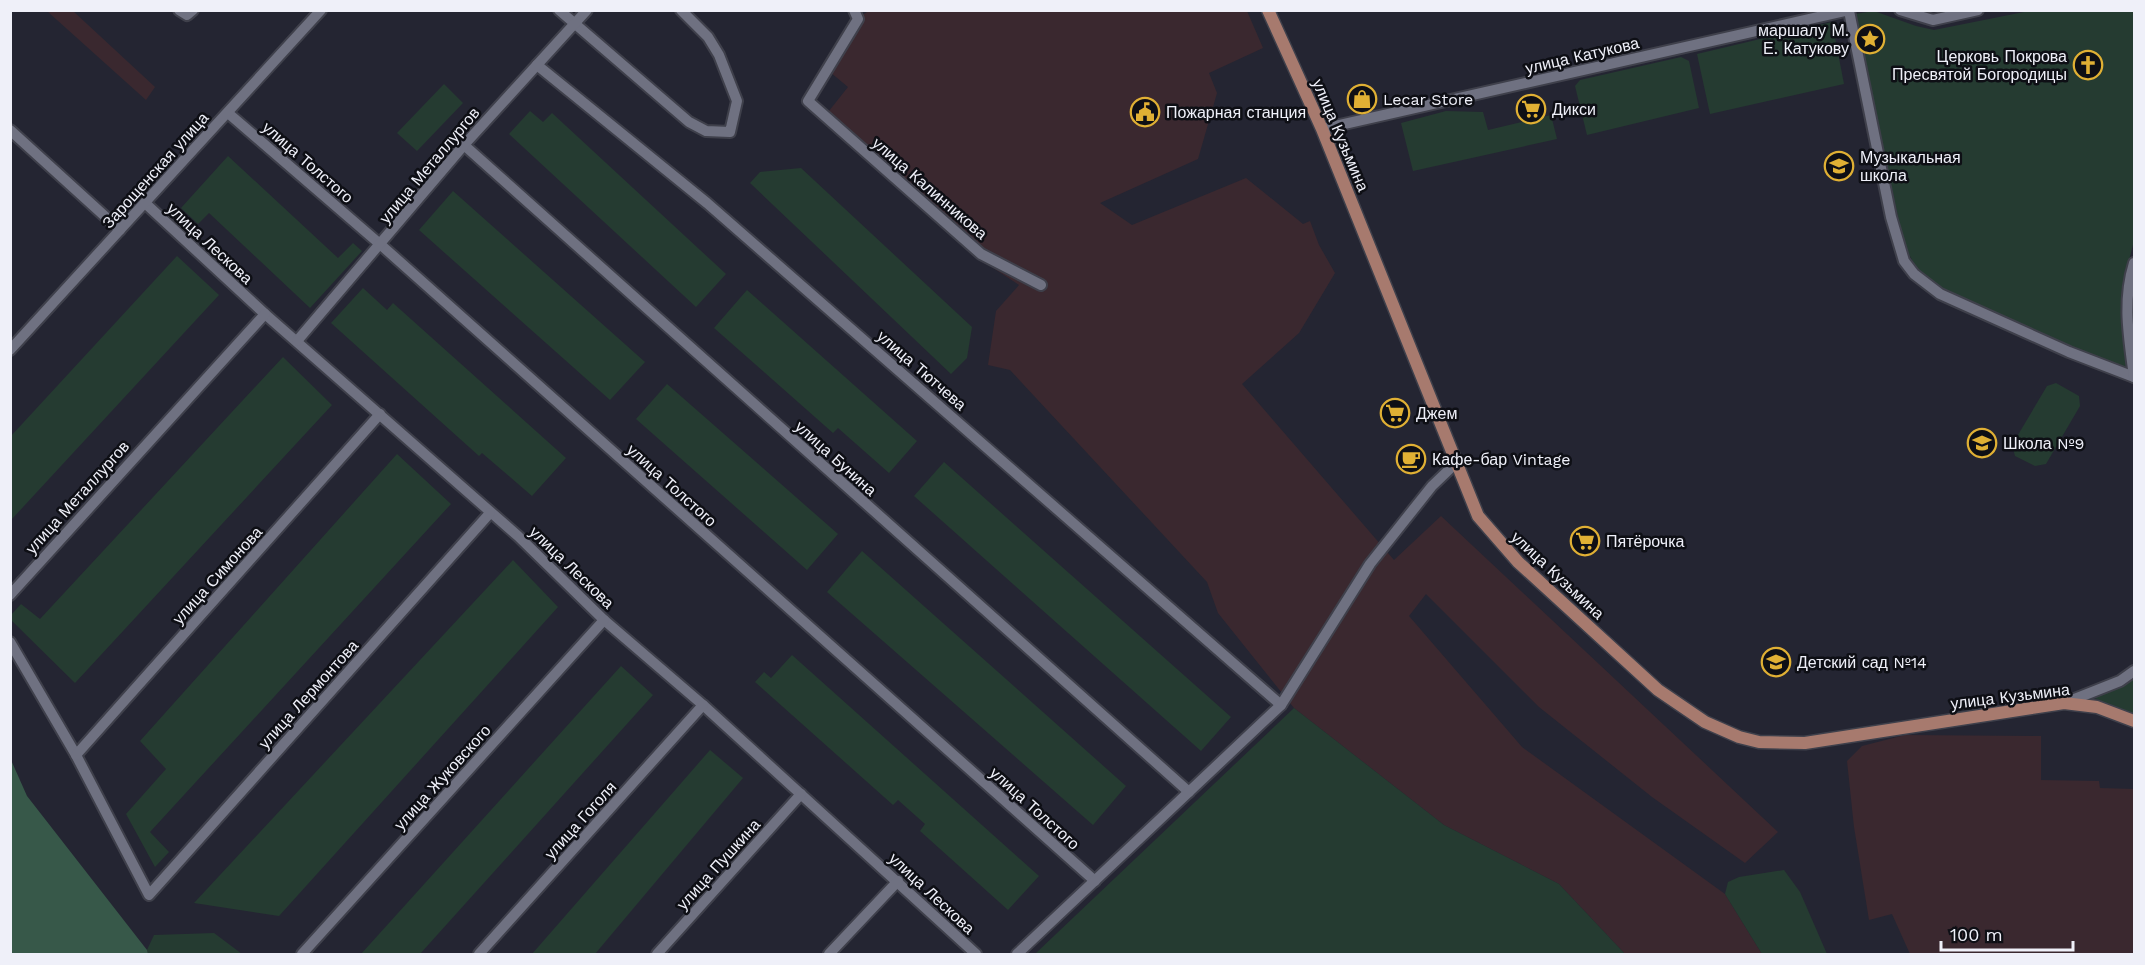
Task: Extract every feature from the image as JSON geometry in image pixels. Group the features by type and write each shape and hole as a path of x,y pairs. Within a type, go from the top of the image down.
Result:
{"main road":[{"name":"улица Кузьмина","path":"1268,10 1322,129 1478,516 1498,542 1658,690 1720,730 1759,742 1805,743 2064,703 2097,707 2134,721"}],"street":[{"path":"179,10 187,15 193,10"},
{"name":"Зарощенская улица","path":"10,350 321,10"},
{"path":"559,10 689,122 706,131 730,132 737,100 719,55 708,37 681,10"},
{"name":"улица Металлургов","path":"297,341 464,145 587,10"},
{"name":"улица Калинникова","path":"854,10 858,19 808,101 981,254 1041,285"},
{"path":"1849,10 1891,218 1904,261 1914,274 1940,294 2069,352 2134,377 2126,322 2127,293 2134,263"},
{"name":"улица Катукова","path":"1322,129 1849,10"},
{"path":"1900,10 1933,20 1978,10"},
{"name":"улица Тютчева","path":"537,65 707,203 1281,705"},
{"name":"улица Толстого","path":"228,113 381,245 1095,881"},
{"path":"10,130 120,230"},
{"name":"улица Бунина","path":"464,145 1189,792"},
{"name":"улица Лескова","path":"145,203 265,314 518,536 604,620 704,705 976,954"},
{"name":"улица Металлургов","path":"10,595 265,314"},
{"name":"улица Симонова","path":"76,755 380,414"},
{"path":"1017,954 1281,705 1370,564 1432,486 1456,463"},
{"name":"улица Лермонтова","path":"76,755 149,895 490,513"},
{"name":"улица Жуковского","path":"302,954 604,620"},
{"path":"10,642 76,755"},
{"path":"2064,703 2108,687 2134,671"},
{"name":"улица Гоголя","path":"479,954 704,705"},
{"name":"улица Пушкина","path":"657,954 801,794"},
{"path":"829,954 898,881"}],"shaded area":[{"path":"47,11 73,11 155,87 146,100"},
{"path":"869,11 1247,11 1263,48 1209,73 1217,93 1198,159 1100,203 1132,225 1246,178 1303,224 1310,221 1319,245 1335,273 1299,333 1242,384 1394,560 1441,516 1778,832 1745,863 1652,797 1539,707 1426,594 1409,616 1522,747 1725,894 1762,954 1625,954 1559,884 1444,825 1294,708 1218,613 1207,582 1010,370 988,365 996,311 1019,285 975,256 821,121 848,87 824,67 854,20"},
{"path":"1905,735 2041,736 2041,780 2099,781 2100,788 2134,789 2134,954 1910,954 1892,914 1869,920 1854,827 1847,761 1862,746"}],"green space":[{"path":"1874,11 1934,30 2029,11 2134,11 2134,241 2122,287 2121,314 2128,368 1972,305 1946,292 1917,267 1903,240 1855,14"},
{"path":"1832,22 1844,84 1710,114 1697,54"},
{"path":"1681,57 1689,61 1699,108 1587,135 1575,86 1580,80"},
{"path":"444,84 463,103 417,151 397,133"},
{"path":"530,111 543,122 552,113 726,274 696,307 509,134"},
{"path":"1446,111 1483,112 1488,130 1551,115 1557,139 1413,171 1401,123"},
{"path":"228,156 338,258 353,243 362,251 310,308 209,213 198,224 181,208"},
{"path":"801,168 972,327 967,358 951,374 750,183 760,172"},
{"path":"453,191 645,362 610,400 419,230"},
{"path":"177,256 219,295 12,519 11,436"},
{"path":"363,288 387,310 393,303 566,458 532,496 482,453 479,456 331,323"},
{"path":"747,290 917,441 889,473 838,428 833,433 714,328"},
{"path":"283,357 332,405 75,683 11,620 11,615 21,604 40,619"},
{"path":"2056,383 2079,396 2080,406 2046,464 2035,466 2015,456 2012,445 2047,386"},
{"path":"667,384 838,534 807,570 636,419"},
{"path":"397,454 451,504 150,832 169,852 155,867 126,814 166,769 140,741"},
{"path":"944,462 1231,717 1201,751 914,496"},
{"path":"862,551 1126,786 1093,825 827,592"},
{"path":"513,560 558,607 279,916 194,903"},
{"path":"792,655 1039,876 1008,910 920,831 925,824 898,800 893,805 755,682 764,672 771,678"},
{"path":"621,666 653,695 420,954 361,954"},
{"path":"2134,678 2134,715 2094,698"},
{"path":"1294,708 1444,825 1559,884 1625,954 1035,954"},
{"path":"710,750 743,778 595,954 532,954"},
{"path":"11,760 27,796 148,954 11,954"},
{"path":"1784,870 1800,892 1827,954 1762,954 1725,894 1728,882 1739,877"},
{"path":"214,933 242,954 148,954 147,950 154,935"}],"place":[{"name":"маршалу М. Е. Катукову","path":"1870,39"},
{"name":"Церковь Покрова Пресвятой Богородицы","path":"2088,65"},
{"name":"Lecar Store","path":"1362,99"},
{"name":"Дикси","path":"1531,109"},
{"name":"Пожарная станция","path":"1145,112"},
{"name":"Музыкальная школа","path":"1839,166"},
{"name":"Джем","path":"1395,413"},
{"name":"Школа №9","path":"1982,443"},
{"name":"Кафе-бар Vintage","path":"1411,459"},
{"name":"Пятёрочка","path":"1585,541"},
{"name":"Детский сад №14","path":"1776,662"}]}
